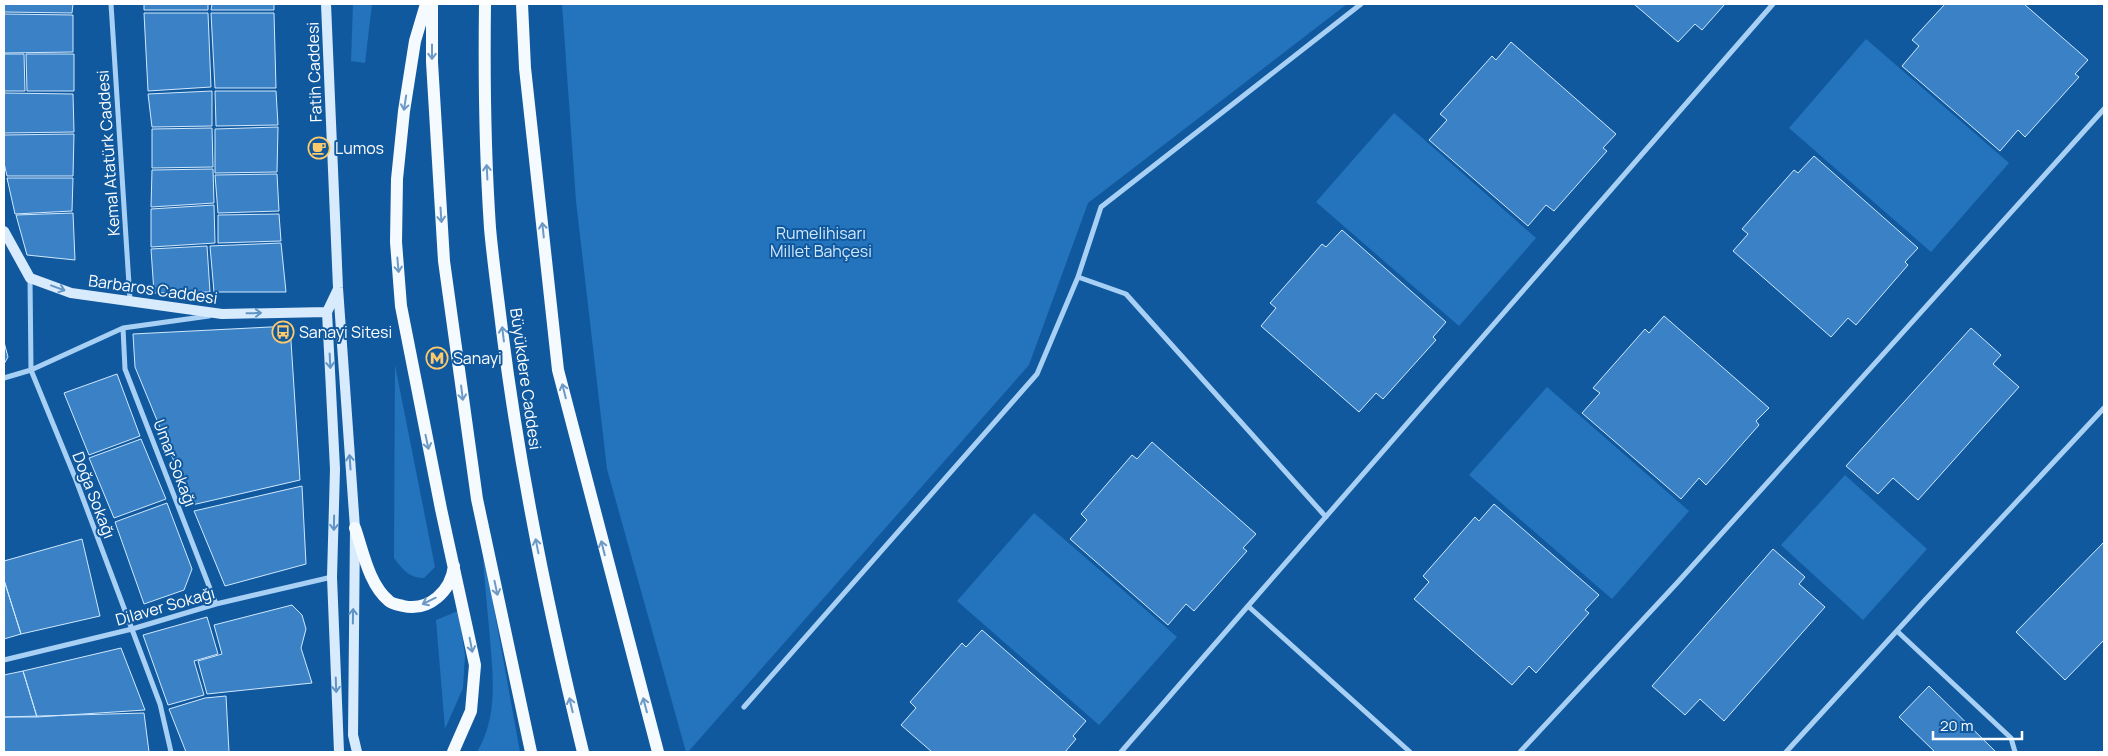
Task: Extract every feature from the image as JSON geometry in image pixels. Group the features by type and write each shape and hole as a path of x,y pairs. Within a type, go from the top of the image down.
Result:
{"main road":[{"path":"426,4 414,41 404,111 398,179 396,242 401,306 475,665 471,711 453,752"},
{"path":"432,4 432,72 444,261 477,498 531,752"},
{"name":"Büyükdere Caddesi","path":"485,4 485,135 490,230 507,369 534,532 582,752"},
{"path":"522,4 525,68 558,370 658,752"},
{"path":"355,528 376,586 390,602 412,608 430,603 447,590 454,564"}],"street":[{"name":"Kemal Atatürk Caddesi","path":"111,4 130,300"},
{"name":"Fatih Caddesi","path":"326,4 338,288 355,528 353,726 357,752"},
{"path":"744,707 1037,374 1078,277 1101,207 1361,4"},
{"path":"1121,752 1772,4"},
{"path":"1520,752 1684,576 2104,109"},
{"path":"4,231 30,278 31,370"},
{"path":"1078,277 1126,294 1326,517"},
{"name":"Barbaros Caddesi","path":"30,278 72,293 222,314 327,312"},
{"path":"338,288 327,312 335,469 332,577 338,752"},
{"path":"4,378 31,370 123,328 222,314"},
{"name":"Umar Sokağı","path":"123,328 125,369 216,604"},
{"name":"Doğa Sokağı","path":"31,370 76,480 160,704 171,752"},
{"path":"1786,752 2104,408"},
{"name":"Dilaver Sokağı","path":"4,660 132,629 216,604 332,577"},
{"path":"1248,606 1410,752"},
{"path":"1897,631 2011,738 2015,752"}],"green space":[{"path":"353,4 372,4 365,63 351,61"},
{"name":"Rumelihisarı Millet Bahçesi","path":"562,4 1347,4 1088,203 1029,365 686,752 607,469 576,201"},
{"path":"1866,39 2009,163 1931,252 1789,128"},
{"path":"1394,113 1536,238 1459,326 1316,202"},
{"path":"395,365 435,567 424,578 414,577 400,566 394,558"},
{"path":"1547,387 1689,511 1612,599 1469,475"},
{"path":"1845,475 1927,549 1863,620 1781,545"},
{"path":"1034,513 1177,637 1099,725 957,601"},
{"path":"482,542 520,752 477,752 489,722 493,691"},
{"path":"458,611 465,655 463,688 445,729 436,620"}],"building":[{"path":"4,4 73,4 72,13 4,12"},
{"path":"144,4 208,4 208,10 144,10"},
{"path":"212,4 274,4 274,10 211,10"},
{"path":"1634,4 1725,4 1702,30 1695,24 1678,42"},
{"path":"1945,4 2024,4 2088,60 2075,74 2079,77 2025,137 2018,130 2000,151 1902,66 1919,46 1912,40"},
{"path":"144,13 208,13 211,87 148,91"},
{"path":"211,13 274,13 276,88 215,88"},
{"path":"4,14 73,15 73,52 4,53"},
{"path":"1511,42 1616,134 1603,148 1607,151 1554,211 1546,205 1528,226 1429,140 1447,120 1440,114 1492,56 1496,60"},
{"path":"4,54 24,54 25,91 4,91"},
{"path":"26,54 74,54 74,91 27,91"},
{"path":"212,91 212,126 152,127 148,94"},
{"path":"215,91 276,91 278,125 216,126"},
{"path":"4,93 73,94 74,132 4,133"},
{"path":"278,127 277,172 215,173 215,129"},
{"path":"212,128 213,167 152,168 152,129"},
{"path":"74,134 73,176 7,176 4,163 4,135"},
{"path":"1814,156 1918,248 1905,262 1908,265 1856,325 1848,318 1831,337 1733,251 1748,234 1742,229 1794,170 1798,173"},
{"path":"213,169 214,203 151,207 152,170"},
{"path":"277,174 279,211 218,213 215,175"},
{"path":"7,178 73,178 72,211 15,214"},
{"path":"214,205 215,243 151,247 151,209"},
{"path":"73,213 75,260 27,255 16,215"},
{"path":"279,214 281,241 218,243 218,215"},
{"path":"1342,230 1446,322 1433,337 1436,340 1383,399 1376,393 1359,412 1261,326 1276,308 1270,303 1322,244 1326,247"},
{"path":"281,243 286,292 214,292 210,246"},
{"path":"207,246 210,292 154,293 151,249"},
{"path":"1664,316 1769,408 1756,421 1759,425 1706,485 1699,478 1681,499 1582,413 1600,393 1593,388 1645,329 1649,333"},
{"path":"290,326 300,480 192,505 135,367 133,334"},
{"path":"1971,328 2001,355 1993,364 2019,387 1918,500 1893,478 1878,494 1846,466"},
{"path":"4,342 8,357 4,364"},
{"path":"117,374 140,436 89,455 64,393"},
{"path":"141,439 166,499 114,518 89,458"},
{"path":"1152,442 1256,534 1243,548 1247,551 1194,611 1186,604 1168,625 1070,539 1087,520 1081,514 1132,455 1137,459"},
{"path":"302,486 306,564 225,586 194,511"},
{"path":"167,503 192,569 184,590 144,604 115,522"},
{"path":"1494,504 1599,595 1585,610 1589,613 1536,673 1529,666 1512,685 1414,599 1429,582 1423,576 1475,517 1479,521"},
{"path":"82,539 100,616 21,634 4,580 4,561"},
{"path":"2104,542 2104,640 2065,680 2016,632"},
{"path":"1773,549 1805,577 1799,584 1825,607 1724,721 1700,699 1685,715 1652,686"},
{"path":"4,580 21,634 4,639"},
{"path":"292,605 302,615 306,629 301,648 312,683 207,694 198,661 222,654 214,625"},
{"path":"207,617 218,654 194,661 204,695 168,705 143,635"},
{"path":"982,630 1086,721 1073,736 1076,739 1065,752 932,752 901,725 916,708 910,702 962,643 966,647"},
{"path":"121,648 145,710 37,717 23,671"},
{"path":"23,671 37,717 4,717 4,675"},
{"path":"1929,686 1996,752 1935,752 1899,717"},
{"path":"226,696 229,752 186,752 169,709 205,698"},
{"path":"144,713 149,752 4,752 4,717"}],"place":[{"name":"Lumos","path":"319,148"},
{"name":"Sanayi Sitesi","path":"283,332"},
{"name":"Sanayi","path":"437,358"}]}
